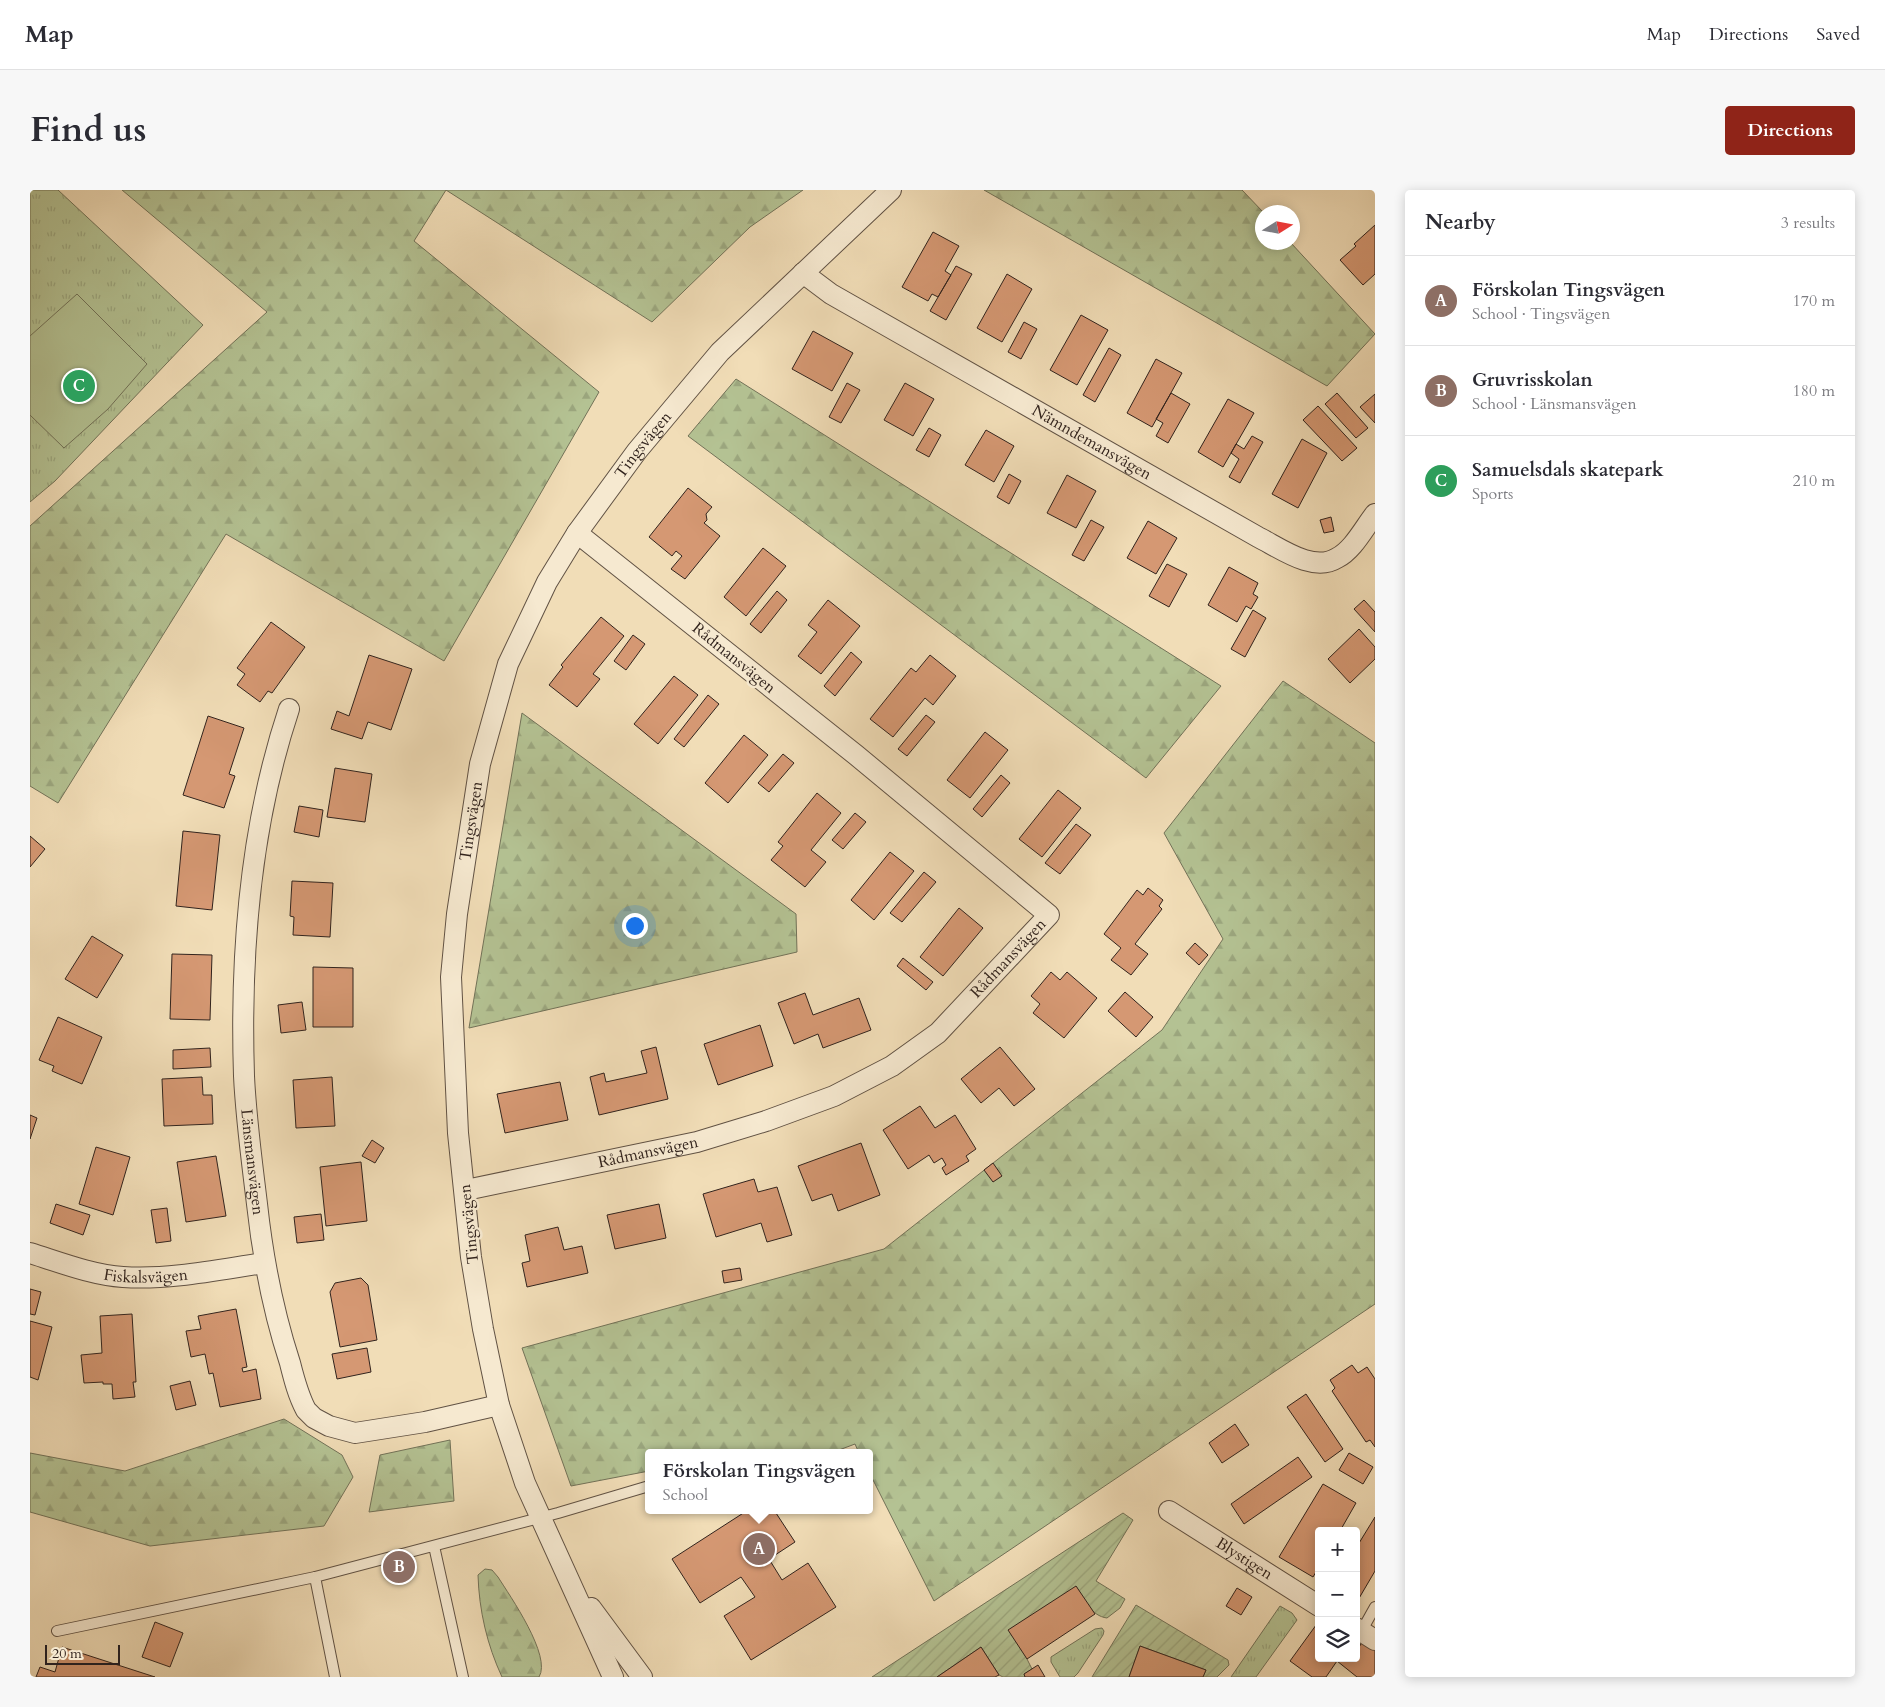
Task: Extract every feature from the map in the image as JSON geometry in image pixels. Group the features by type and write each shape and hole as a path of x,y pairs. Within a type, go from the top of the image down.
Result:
{"street":[{"name":"Tingsvägen","path":"612,1677 525,1482 499,1405 482,1329 471,1256 466,1190 458,1133 451,977 457,914 480,764 508,664 547,582 576,532 637,451 707,367 755,317 891,190"},
{"name":"Nämndemansvägen","path":"803,273 840,299 1258,537 1306,561 1319,563 1337,559 1375,514"},
{"name":"Rådmansvägen","path":"466,1190 698,1142 766,1121 834,1096 892,1066 938,1033 1048,915 856,755 576,532"},
{"name":"Länsmansvägen","path":"288,710 267,782 250,889 246,936 244,1076 264,1263 281,1337 302,1402 314,1418 329,1426 355,1433 425,1422 499,1405"},
{"name":"Fiskalsvägen","path":"30,1253 91,1271 122,1277 176,1276 264,1263"},
{"name":"Blystigen","path":"1169,1511 1315,1603"},
{"name":"Tingsvägen","path":"569,1580 642,1677"}],"lane":[{"path":"57,1632 315,1576 541,1518 645,1487"},
{"path":"434,1546 463,1677"},
{"path":"315,1576 334,1677"},
{"path":"1364,1633 1375,1607"}],"green space":[{"path":"30,190 58,190 203,325 55,481 30,502"},
{"path":"122,190 446,190 414,241 599,392 444,661 226,534 58,803 30,786 30,526 267,312"},
{"path":"446,190 803,190 750,227 652,322"},
{"path":"984,190 1242,190 1256,205 1255,250 1297,250 1375,334 1327,386"},
{"path":"77,294 147,364 108,409 64,448 30,415 30,336"},
{"path":"736,379 1221,686 1146,778 688,436"},
{"path":"1283,681 1375,743 1375,1304 934,1601 873,1480 873,1449 857,1449 855,1444 842,1449 645,1449 645,1472 571,1486 522,1348 884,1249 1162,1030 1223,939 1164,833"},
{"path":"522,713 796,914 797,952 469,1028"},
{"path":"284,1419 342,1455 353,1477 324,1526 150,1546 30,1512 30,1453 125,1471"},
{"path":"450,1440 454,1501 369,1512 380,1455"},
{"path":"1123,1513 1133,1520 1096,1581 1125,1599 1120,1608 1107,1618 1101,1617 1088,1606 1076,1586 1027,1659 1032,1669 1024,1674 1025,1677 1003,1677 999,1675 981,1647 937,1677 872,1677"},
{"path":"485,1569 492,1570 498,1577 528,1626 540,1655 541,1667 539,1677 502,1677 488,1640 482,1614 478,1575"},
{"path":"1136,1605 1228,1660 1229,1665 1217,1677 1203,1677 1206,1670 1140,1646 1129,1677 1092,1677"},
{"path":"1280,1606 1292,1613 1297,1620 1256,1677 1231,1677"},
{"path":"1102,1628 1104,1631 1103,1635 1078,1673 1074,1677 1060,1677 1051,1662 1051,1657 1095,1629"}],"building":[{"path":"1375,225 1375,274 1363,285 1340,260"},
{"path":"933,232 959,246 945,271 951,275 938,297 932,294 928,301 902,287"},
{"path":"956,266 972,274 946,320 930,311"},
{"path":"1007,274 1032,289 1002,342 977,328"},
{"path":"1081,315 1108,330 1077,385 1050,370"},
{"path":"1024,322 1037,329 1021,359 1008,352"},
{"path":"813,331 853,353 832,391 792,369"},
{"path":"1109,348 1121,355 1095,402 1083,395"},
{"path":"1156,359 1182,373 1152,427 1127,413"},
{"path":"847,383 860,390 841,423 829,417"},
{"path":"905,383 934,399 913,436 884,420"},
{"path":"1171,393 1190,404 1168,443 1156,436 1163,423 1156,419"},
{"path":"1337,393 1368,428 1356,438 1325,404"},
{"path":"1375,394 1375,423 1360,407"},
{"path":"1228,399 1254,413 1223,467 1198,452"},
{"path":"1318,406 1357,448 1342,461 1303,420"},
{"path":"929,428 941,435 929,457 916,450"},
{"path":"986,430 1014,446 994,482 965,465"},
{"path":"1252,436 1263,442 1240,483 1229,477 1239,459 1231,453 1236,444 1244,449"},
{"path":"1302,439 1327,453 1298,508 1272,494"},
{"path":"1009,474 1021,481 1009,504 997,497"},
{"path":"1067,475 1096,491 1076,528 1047,513"},
{"path":"688,488 712,507 706,514 707,520 704,523 720,536 685,579 671,569 682,556 676,551 672,556 649,537"},
{"path":"1331,517 1334,531 1324,533 1320,520"},
{"path":"1091,520 1104,527 1084,561 1072,555"},
{"path":"1148,521 1177,538 1156,574 1127,558"},
{"path":"763,548 786,566 746,616 724,597"},
{"path":"1167,564 1187,574 1169,607 1149,596"},
{"path":"1229,567 1258,583 1253,594 1258,597 1251,609 1246,606 1237,622 1208,605"},
{"path":"777,591 787,600 761,633 750,624"},
{"path":"828,600 860,626 821,674 798,656 817,632 808,625"},
{"path":"1364,600 1375,612 1375,632 1354,609"},
{"path":"1253,610 1266,618 1245,657 1231,649"},
{"path":"601,617 624,636 593,674 600,679 577,707 549,685 563,667 561,665"},
{"path":"271,622 305,647 272,693 268,691 260,702 237,685 245,674 237,668"},
{"path":"1359,629 1375,647 1375,659 1350,683 1328,659"},
{"path":"633,635 645,644 626,670 614,661"},
{"path":"851,652 862,662 835,696 824,686"},
{"path":"369,655 412,669 391,730 368,722 362,739 331,729 337,711 349,716"},
{"path":"930,655 956,676 933,705 925,698 893,737 870,719 911,668 916,672"},
{"path":"674,676 698,695 658,744 634,724"},
{"path":"708,695 719,704 684,747 674,739"},
{"path":"926,715 935,722 907,756 898,749"},
{"path":"208,716 244,728 229,774 235,776 224,808 183,795"},
{"path":"985,732 1008,750 970,798 947,780"},
{"path":"744,735 768,755 728,803 705,783"},
{"path":"783,754 794,763 769,792 758,783"},
{"path":"335,768 372,774 365,822 327,817"},
{"path":"1001,775 1010,783 982,817 973,809"},
{"path":"1058,790 1081,808 1042,857 1019,839"},
{"path":"817,793 841,813 811,850 826,862 805,887 771,860 783,846 778,842"},
{"path":"299,806 323,810 319,837 294,832"},
{"path":"855,813 866,822 843,849 832,840"},
{"path":"1076,824 1091,835 1060,874 1045,863"},
{"path":"183,831 220,835 212,910 176,906"},
{"path":"30,836 45,849 30,867"},
{"path":"890,852 914,871 874,920 851,900"},
{"path":"924,872 936,882 902,922 890,913"},
{"path":"292,881 333,883 330,937 293,935 294,917 290,916"},
{"path":"1148,888 1163,900 1159,906 1162,909 1135,944 1148,954 1131,975 1111,960 1121,948 1104,934 1137,890 1143,895"},
{"path":"959,908 983,928 943,976 920,957"},
{"path":"92,936 123,955 97,998 65,979"},
{"path":"1195,943 1208,955 1199,965 1186,953"},
{"path":"172,954 212,955 210,1020 170,1019"},
{"path":"903,958 933,982 926,990 897,966"},
{"path":"313,967 353,968 353,1027 313,1027"},
{"path":"1051,972 1060,980 1067,972 1097,998 1064,1038 1033,1013 1040,1004 1031,996"},
{"path":"1125,992 1153,1017 1136,1037 1108,1011"},
{"path":"805,993 813,1015 859,998 871,1030 823,1048 818,1034 794,1044 778,1003"},
{"path":"302,1002 306,1030 281,1033 278,1005"},
{"path":"58,1017 102,1037 82,1084 52,1071 54,1066 39,1060"},
{"path":"760,1025 773,1066 718,1085 704,1044"},
{"path":"656,1047 668,1099 599,1115 590,1077 604,1073 606,1082 647,1073 641,1051"},
{"path":"1000,1047 1035,1089 1014,1106 999,1088 981,1103 961,1079"},
{"path":"210,1048 211,1067 173,1069 173,1050"},
{"path":"202,1077 203,1095 212,1095 213,1124 164,1126 162,1079"},
{"path":"332,1077 335,1126 296,1128 293,1080"},
{"path":"560,1082 568,1120 505,1133 497,1094"},
{"path":"920,1106 935,1128 955,1115 976,1149 966,1156 969,1161 946,1175 942,1168 946,1165 942,1158 934,1163 929,1155 908,1169 883,1130"},
{"path":"30,1115 37,1118 30,1139"},
{"path":"372,1140 384,1148 375,1163 362,1156"},
{"path":"861,1143 880,1195 838,1211 832,1194 812,1201 798,1166"},
{"path":"96,1147 130,1157 113,1215 79,1204"},
{"path":"216,1156 226,1216 186,1222 177,1162"},
{"path":"361,1162 367,1221 326,1226 320,1167"},
{"path":"993,1163 1002,1176 993,1182 984,1170"},
{"path":"754,1179 758,1192 777,1187 792,1235 767,1242 761,1223 716,1237 703,1194"},
{"path":"56,1204 90,1215 83,1235 50,1223"},
{"path":"659,1204 666,1238 615,1249 607,1215"},
{"path":"167,1208 171,1241 156,1243 151,1210"},
{"path":"321,1214 324,1240 297,1243 294,1217"},
{"path":"558,1227 564,1250 582,1246 588,1273 527,1287 522,1263 530,1261 525,1235"},
{"path":"740,1268 742,1280 724,1283 722,1271"},
{"path":"361,1278 368,1285 377,1340 340,1347 330,1292 335,1283"},
{"path":"30,1289 41,1292 35,1315 30,1314"},
{"path":"236,1309 247,1367 242,1368 243,1372 256,1369 261,1399 220,1407 213,1373 209,1374 205,1354 191,1357 186,1331 201,1329 198,1316"},
{"path":"132,1314 136,1382 133,1382 135,1397 113,1399 112,1384 103,1384 103,1382 84,1383 81,1355 102,1353 100,1316"},
{"path":"30,1321 52,1327 38,1380 30,1377"},
{"path":"367,1348 371,1372 337,1379 332,1354"},
{"path":"1352,1365 1358,1373 1367,1367 1375,1379 1375,1447 1370,1440 1366,1442 1332,1391 1335,1388 1330,1380"},
{"path":"190,1381 196,1405 176,1410 170,1386"},
{"path":"1306,1394 1343,1449 1325,1462 1287,1407"},
{"path":"1235,1424 1249,1445 1222,1463 1209,1443"},
{"path":"1349,1453 1373,1467 1363,1484 1339,1470"},
{"path":"1298,1457 1312,1477 1244,1524 1231,1504"},
{"path":"1323,1484 1356,1503 1342,1527 1315,1527 1315,1574 1313,1577 1279,1557"},
{"path":"742,1514 777,1514 795,1542 769,1559 782,1580 808,1563 836,1607 751,1660 724,1616 755,1597 741,1577 700,1603 672,1559"},
{"path":"1375,1517 1375,1571 1360,1597 1360,1572 1360,1541"},
{"path":"1076,1586 1095,1614 1027,1659 1008,1630"},
{"path":"1237,1588 1252,1597 1241,1615 1226,1606"},
{"path":"155,1622 183,1633 170,1667 142,1657"},
{"path":"1315,1627 1315,1662 1336,1662 1326,1677 1312,1677 1290,1661"},
{"path":"1363,1641 1375,1648 1375,1677 1357,1677 1338,1662 1360,1662 1360,1646"},
{"path":"1140,1646 1206,1670 1203,1677 1129,1677"},
{"path":"62,1647 155,1677 36,1677 40,1667 55,1672"},
{"path":"981,1647 999,1675 995,1677 937,1677"},
{"path":"1038,1665 1045,1677 1025,1677 1024,1674"}],"place":[{"name":"Samuelsdals skatepark","path":"79,386"},
{"name":"Förskolan Tingsvägen","path":"759,1549"},
{"name":"Gruvrisskolan","path":"399,1567"}]}
